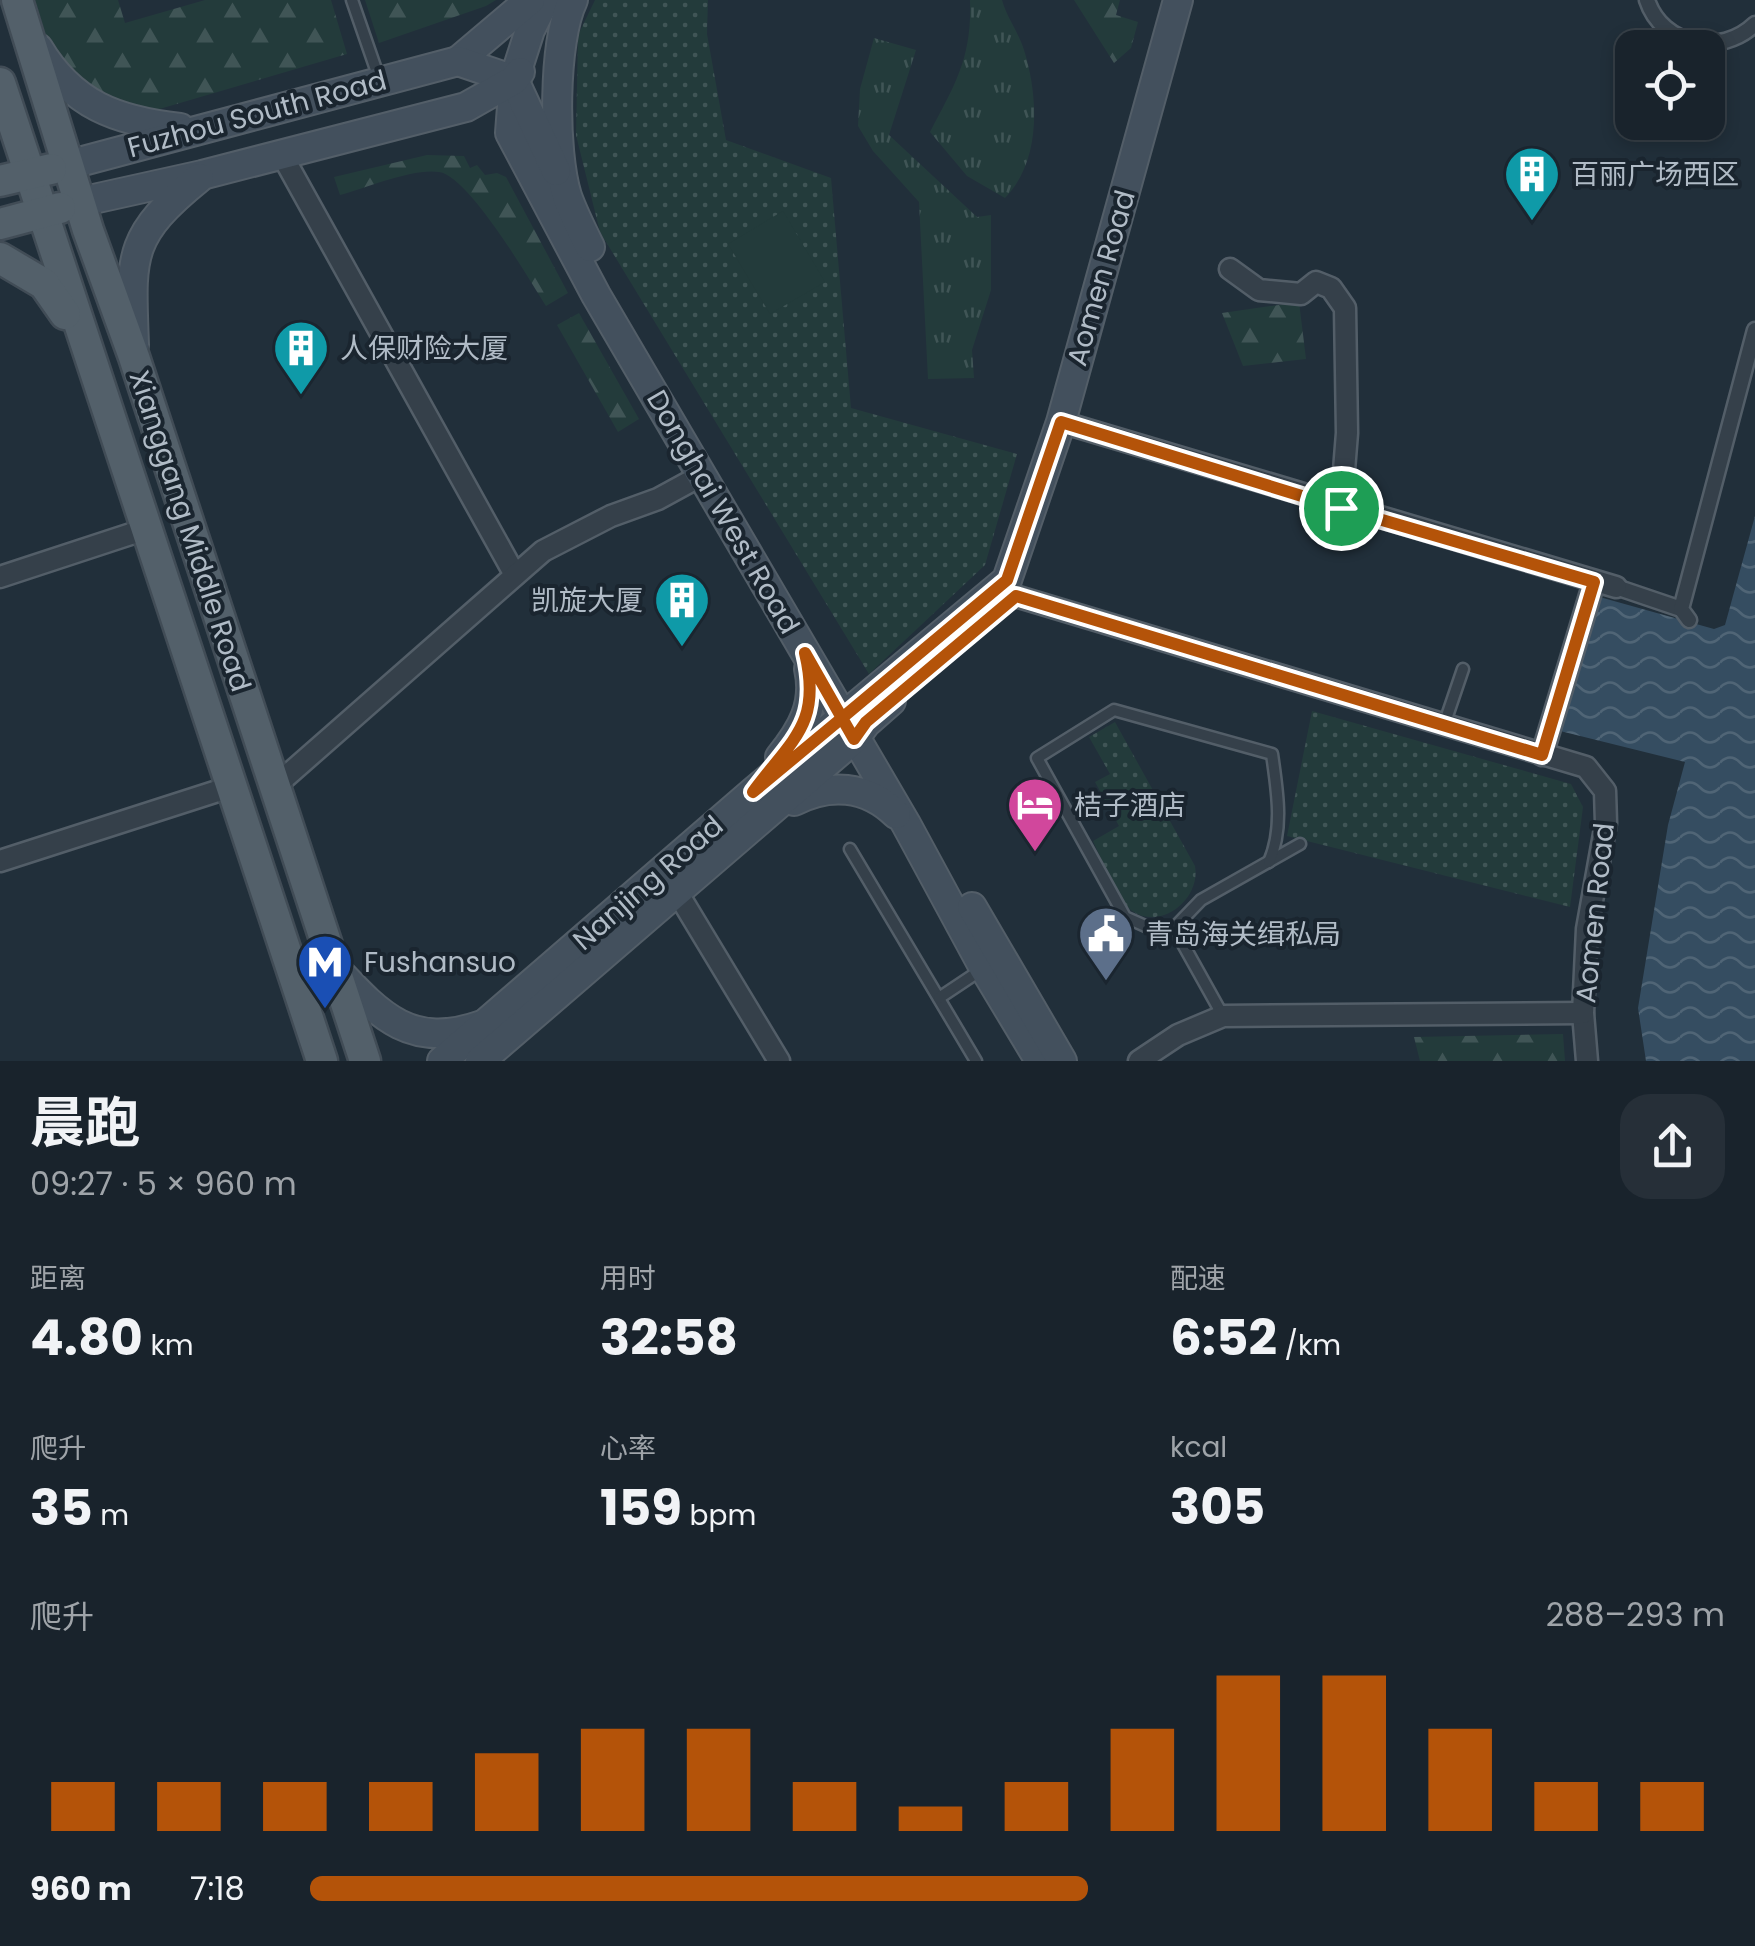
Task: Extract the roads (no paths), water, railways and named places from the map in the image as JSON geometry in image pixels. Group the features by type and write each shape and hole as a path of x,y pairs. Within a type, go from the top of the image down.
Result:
{"main road":[{"path":"458,61 530,0"},
{"name":"Aomen Road","path":"1069,424 1178,0"},
{"name":"Aomen Road","path":"1006,593 1007,580 1069,424 1193,0"},
{"name":"Donghai West Road","path":"561,5 530,30 514,80 510,133 596,295 805,653 855,722 1032,1055"},
{"name":"Donghai West Road","path":"561,5 558,92 567,195 610,290 855,722 1062,1061"},
{"path":"22,14 53,74 89,102 134,122 192,130"},
{"name":"Xianggang Middle Road","path":"22,14 80,202 365,1061"},
{"name":"Fuzhou South Road","path":"0,181 458,61"},
{"path":"458,61 514,80 567,195"},
{"name":"Fuzhou South Road","path":"0,224 466,107 514,80"},
{"name":"Xianggang Middle Road","path":"0,83 322,1061"},
{"path":"466,107 510,133"},
{"path":"134,356 132,279 136,254 146,228 171,200 202,175"},
{"path":"0,258 44,284 82,337"},
{"name":"Nanjing Road","path":"442,1061 761,802 1006,593"},
{"path":"761,802 808,714 812,682 805,653"},
{"path":"761,802 838,788 877,801 906,824"},
{"name":"Nanjing Road","path":"480,1061 676,892 761,802"},
{"path":"334,966 390,1022 410,1029 454,1033 488,1023"}],"street":[{"path":"1646,0 1662,26 1681,38 1702,44 1725,42 1746,33 1755,24"},
{"path":"282,155 515,575"},
{"path":"1230,269 1258,290 1301,294 1316,282 1332,288 1345,308 1346,432 1341,508"},
{"path":"1069,424 1616,587 1685,615 1755,330"},
{"path":"273,788 543,551 702,476"},
{"path":"0,577 146,530"},
{"path":"1542,755 1594,582"},
{"name":"Aomen Road","path":"1006,593 1586,767 1605,791 1606,823 1587,929 1583,1012 1586,1061"},
{"path":"0,861 230,787"},
{"path":"676,892 779,1061"},
{"path":"1139,1061 1178,1035 1223,1016 1583,1012"}],"lane":[{"path":"352,0 380,82"},
{"path":"1443,726 1464,669"},
{"path":"1269,862 1276,846 1278,798 1272,754 1114,710 1037,758 1126,917 1152,929 1174,928 1201,900 1269,862 1300,844"},
{"path":"850,849 976,1061"},
{"path":"1174,928 1223,1016"},
{"path":"939,998 984,968"}],"water":[{"path":"1755,516 1755,1061 1646,1061 1638,1008 1668,825 1685,762 1556,730 1596,596 1714,629 1725,625"}],"place":[{"name":"百丽广场西区","path":"1532,223"},
{"name":"人保财险大厦","path":"301,397"},
{"name":"凯旋大厦","path":"682,649"},
{"name":"桔子酒店","path":"1035,854"},
{"name":"青岛海关缉私局","path":"1106,983"},
{"name":"Fushansuo","path":"325,1011"}]}
